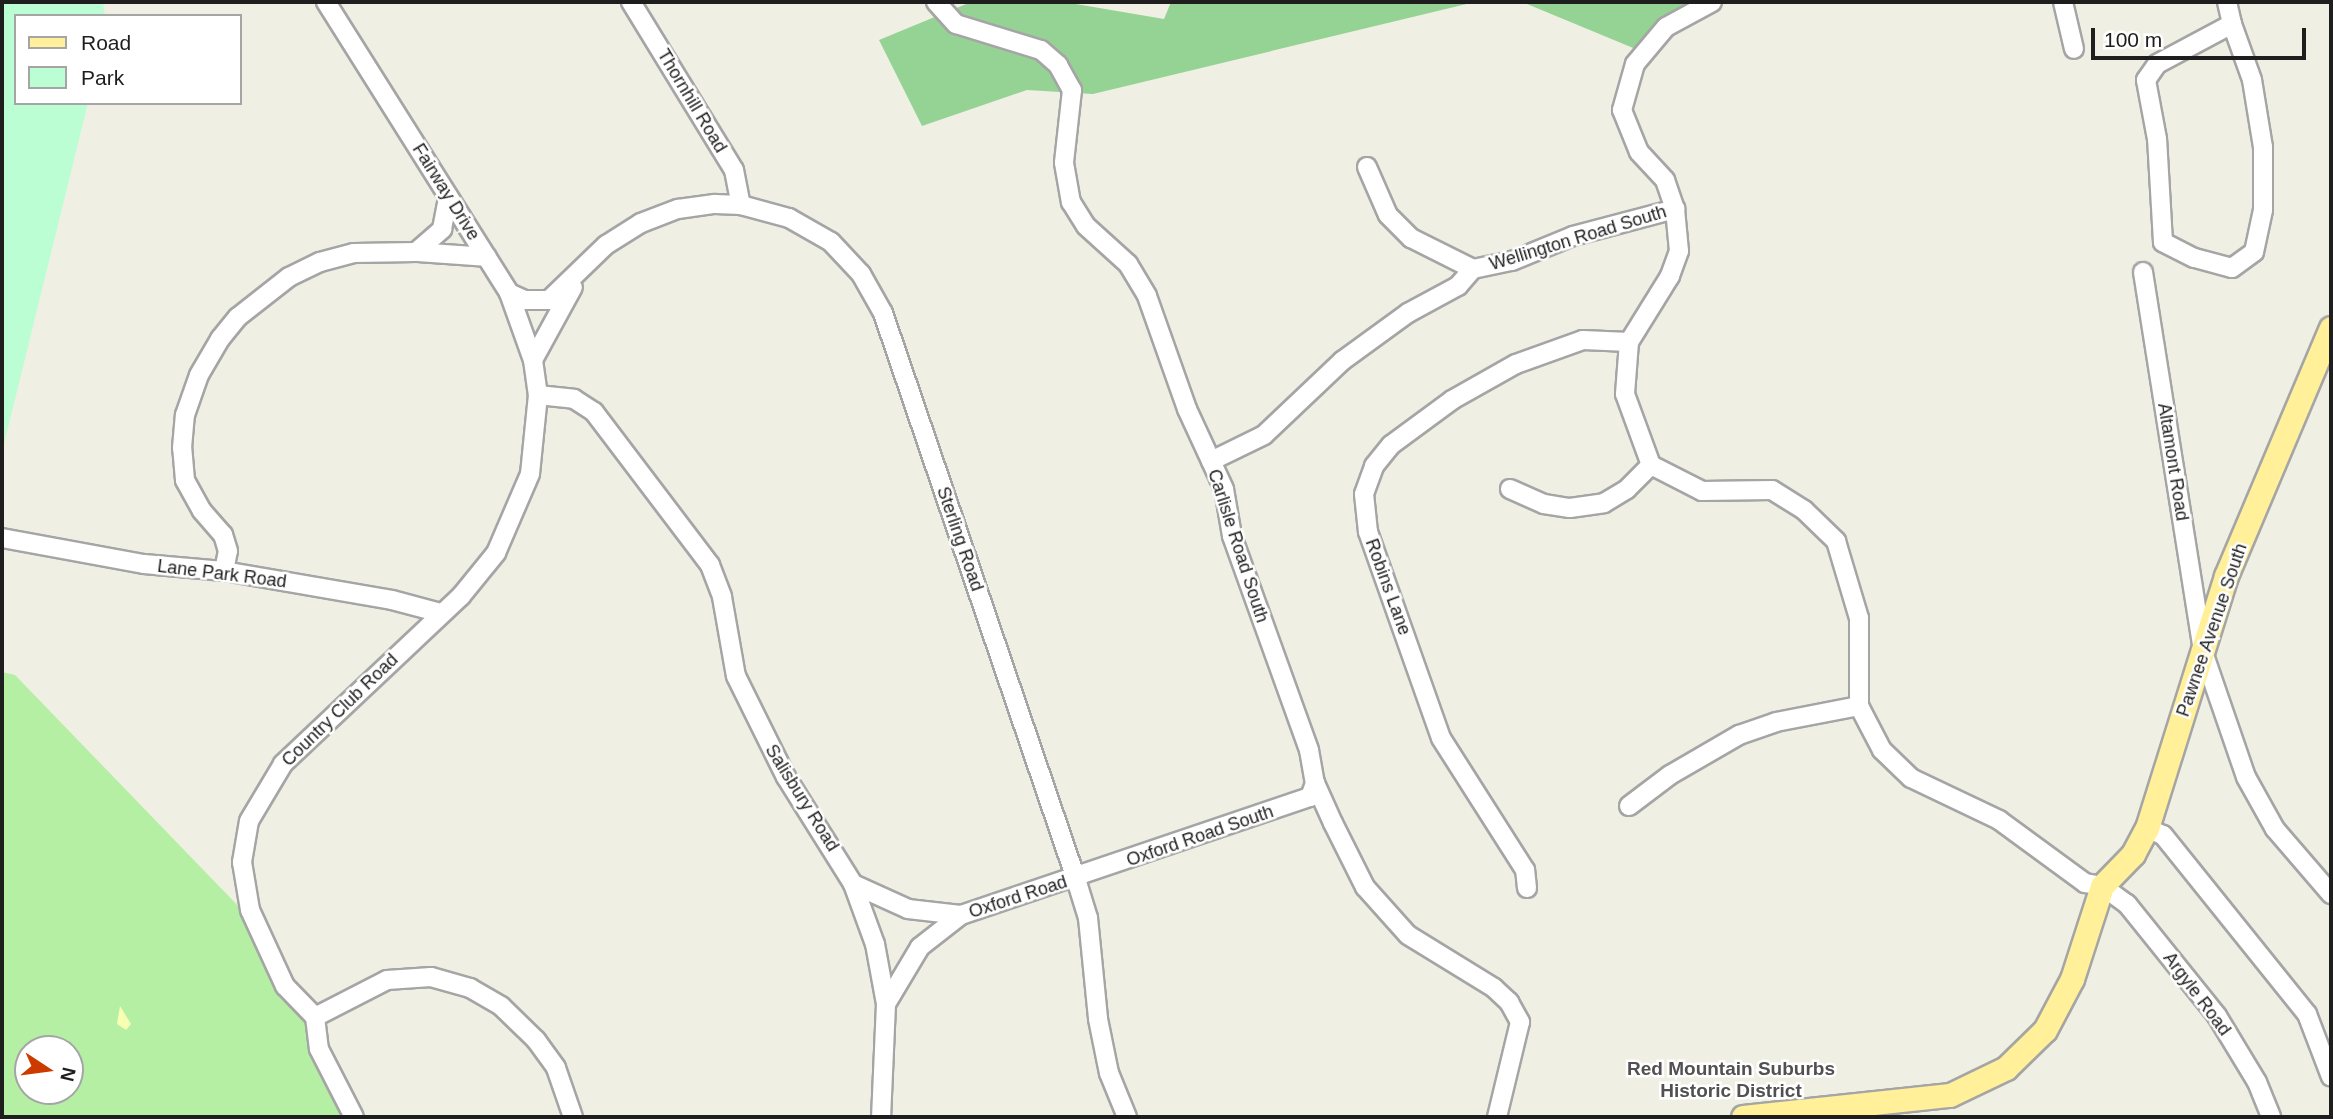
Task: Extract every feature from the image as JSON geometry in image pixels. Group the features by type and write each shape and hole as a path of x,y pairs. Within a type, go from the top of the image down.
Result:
{"main road":[{"name":"Pawnee Avenue South","path":"2102,887 2133,854 2147,828 2226,576 2331,328"},
{"path":"1749,1116 1950,1095 2007,1068 2045,1030 2062,999 2102,887"}],"street":[{"name":"Fairway Drive","path":"327,2 509,293 533,360 538,395"},
{"name":"Thornhill Road","path":"631,2 734,170 741,205"},
{"name":"Carlisle Road South","path":"936,2 956,24 1041,50 1058,65 1072,90 1064,163 1071,202 1086,226 1128,264 1147,296 1187,409 1224,489 1232,536 1309,750 1315,783 1374,897 1408,935 1494,988 1509,1003 1520,1023 1497,1117"},
{"path":"1629,806 1670,775 1739,735 1776,722 1859,706 1859,618 1836,541 1804,510 1772,490 1703,491 1651,465 1625,394 1629,342 1670,276 1679,251 1675,209 1665,180 1639,152 1622,110 1626,85 1635,64 1666,27 1712,2"},
{"path":"2063,2 2074,49"},
{"path":"2227,2 2252,79 2263,147 2263,211 2253,252 2232,268 2194,258 2162,242 2157,139 2147,80 2157,64 2232,24"},
{"path":"1367,167 1388,215 1411,238 1473,269"},
{"path":"416,252 442,229 448,197"},
{"name":"Sterling Road","path":"509,293 525,300 550,300 582,272 606,245 641,223 678,209 741,205 789,218 831,242 861,274 883,313 1076,879 1088,918 1098,1019 1109,1073 1127,1117"},
{"name":"Wellington Road South","path":"1211,461 1264,435 1342,361 1408,313 1458,286 1473,269 1512,261 1573,236 1675,209"},
{"path":"224,571 228,551 223,535 202,511 185,480 182,448 195,386 220,339 289,277 320,262 354,253 416,252 486,257"},
{"name":"Sterling Road","path":"533,360 582,272"},
{"name":"Altamont Road","path":"2143,272 2203,652 2246,777 2275,829 2331,894"},
{"name":"Robins Lane","path":"1527,888 1525,870 1441,738 1368,532 1364,495 1374,466 1391,445 1452,400 1516,365 1583,340 1629,342"},
{"name":"Country Club Road","path":"314,1017 285,986 250,910 242,862 249,821 283,764 441,613 496,553 514,517 530,474 538,395"},
{"name":"Salisbury Road","path":"538,395 574,399 594,412 710,565 722,597 736,676 786,777 853,884 875,944 886,1004 881,1117"},
{"path":"1510,489 1545,504 1570,508 1604,503 1627,489 1651,465"},
{"name":"Lane Park Road","path":"2,538 144,564 224,571 392,600 441,613"},
{"name":"Argyle Road","path":"1859,706 1882,750 1911,778 1999,820 2085,883 2102,887 2127,904 2217,1016 2257,1082 2271,1117"},
{"name":"Oxford Road South","path":"1076,879 1310,797 1315,783"},
{"path":"2147,828 2163,835 2307,1014 2331,1077"},
{"name":"Oxford Road","path":"961,915 1076,879"},
{"path":"853,884 908,909 961,915"},
{"path":"886,1004 919,947 961,915"},
{"path":"354,1117 319,1049 314,1017 387,980 430,977 470,988 501,1006 536,1040 556,1068 573,1117"}],"shaded area":[{"path":"971,2 1064,2 1164,19 1171,2 1475,2 1093,94 1027,90 922,126 879,40"},
{"path":"1522,2 1704,2 1665,17 1638,50"},
{"path":"2,672 15,675 244,912 309,1020 347,1117 2,1117"}],"sand":[{"path":"120,1006 131,1024 126,1030 117,1024"}],"green space":[{"path":"2,2 103,2 105,14 14,14 14,105 88,105 2,452"}],"district":[{"name":"Red Mountain Suburbs Historic District","path":"1731,1080"}]}
